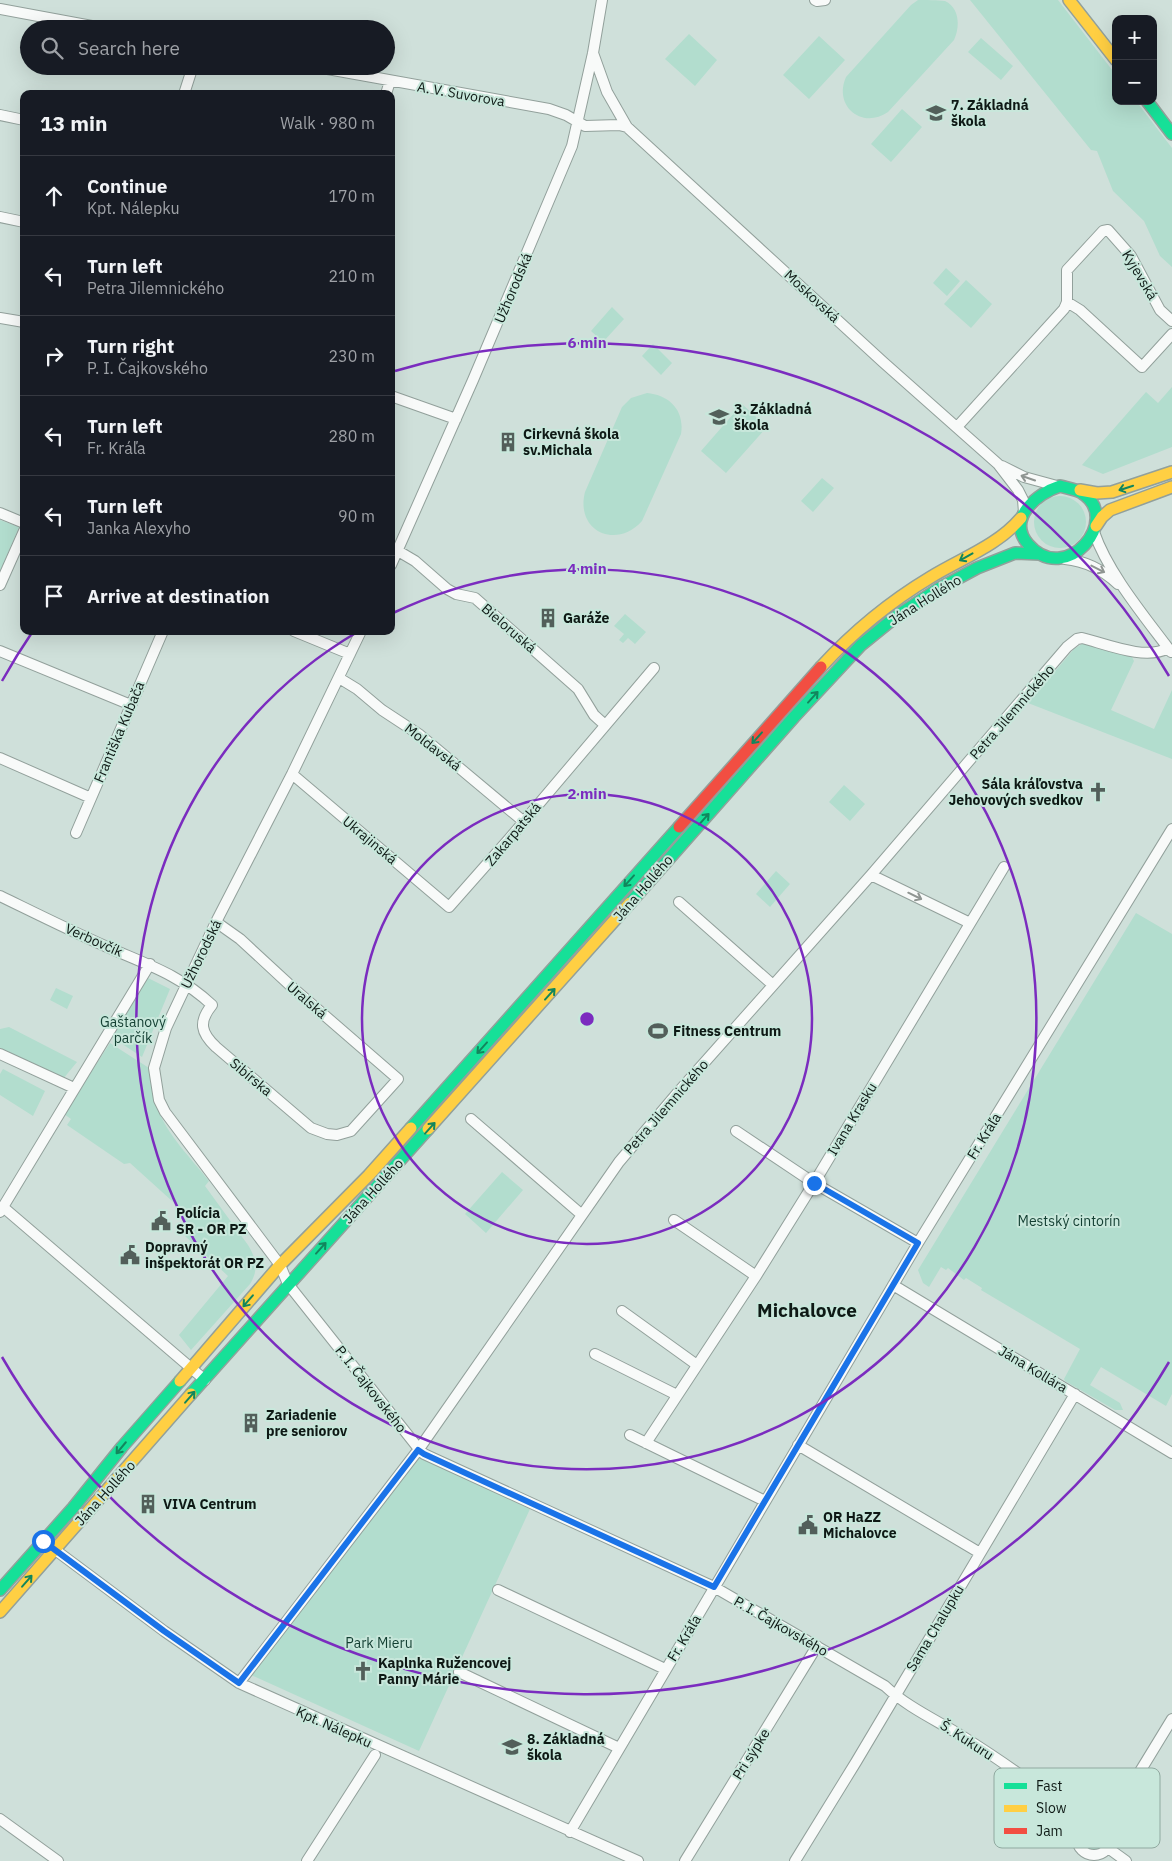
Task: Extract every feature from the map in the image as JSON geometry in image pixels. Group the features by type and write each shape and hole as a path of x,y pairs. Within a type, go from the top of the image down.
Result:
{"street":[{"name":"Užhorodská","path":"395,557 572,146 579,123 602,0"},
{"path":"815,0 817,2 825,0"},
{"path":"1069,0 1112,55"},
{"path":"0,9 59,20"},
{"name":"Moskovská","path":"593,53 607,92 627,127 894,372 998,464"},
{"path":"185,90 190,75"},
{"name":"A. V. Suvorova","path":"359,75 549,109 566,115 579,123"},
{"path":"387,90 390,81"},
{"path":"1150,105 1172,134"},
{"path":"0,115 20,119"},
{"path":"579,123 586,126 619,125 627,127"},
{"path":"0,217 20,221"},
{"name":"Kyjevská","path":"1067,302 1067,270 1103,231 1108,230 1131,256 1160,310 1172,321"},
{"path":"957,427 1064,309 1067,302 1080,310 1142,367 1172,334"},
{"path":"0,318 20,321"},
{"path":"395,397 456,419"},
{"path":"998,464 1024,477 1097,493 1112,492 1172,472"},
{"path":"998,464 1018,490 1023,500 1023,537 1032,548 1039,554 1082,562 1099,569 1128,593"},
{"path":"1023,515 1038,494 1060,486"},
{"path":"1062,558 1068,557 1082,549 1102,516 1110,510 1172,487"},
{"path":"1074,489 1086,496 1094,505 1097,513 1095,529 1103,552 1128,593 1170,650"},
{"path":"0,513 20,521"},
{"name":"Jána Hollého","path":"0,1590 73,1508 153,1411 280,1265 369,1175 825,663 852,635 889,605 929,577 1008,533 1023,515"},
{"path":"0,585 20,540"},
{"name":"Bieloruská","path":"398,551 415,561 447,589 456,594 475,598 578,689 594,715 605,725"},
{"name":"Jána Hollého","path":"0,1612 288,1284 379,1185 784,729 861,645 898,615 938,589 1015,552 1039,554"},
{"path":"889,605 898,615"},
{"name":"Františka Kubača","path":"76,833 161,635"},
{"path":"304,635 350,654"},
{"name":"Užhorodská","path":"280,1265 165,1112 159,1100 154,1068 166,1028 216,922 292,774 359,635"},
{"name":"Petra Jilemnického","path":"239,1683 418,1450 625,1155 871,875 1071,642 1082,638 1141,653 1160,653 1170,650"},
{"path":"0,650 131,705"},
{"name":"Zakarpatská","path":"449,906 462,894 654,668"},
{"name":"Moldavská","path":"339,678 420,735 523,821"},
{"path":"773,720 784,729"},
{"path":"0,758 91,798"},
{"name":"Ukrajinská","path":"292,774 449,906"},
{"name":"Fr. Kráľa","path":"570,1832 918,1243 1172,830"},
{"name":"Ivana Krasku","path":"646,1443 756,1276 814,1183 1004,867"},
{"path":"871,875 970,923"},
{"name":"Verbovčík","path":"0,896 106,946 150,964 187,984 212,1005"},
{"path":"679,902 773,985"},
{"name":"Uralská","path":"216,922 240,939 293,988 398,1079 351,1131 337,1135 327,1134"},
{"path":"150,964 1,1210 205,1380"},
{"path":"526,999 537,1008"},
{"name":"Sibírska","path":"212,1005 204,1014 203,1022 203,1030 208,1039 311,1128 327,1134"},
{"path":"0,1054 74,1088"},
{"path":"471,1119 582,1215"},
{"path":"736,1131 814,1183 918,1243"},
{"path":"369,1175 379,1185"},
{"path":"674,1220 756,1276"},
{"path":"280,1265 288,1284"},
{"name":"P. I. Čajkovského","path":"288,1284 418,1450 524,1501 714,1587 885,1686 896,1696"},
{"name":"Jána Kollára","path":"893,1285 1172,1453"},
{"path":"622,1311 697,1365"},
{"path":"595,1354 677,1394"},
{"name":"Sama Chalupku","path":"795,1861 896,1696 1075,1394"},
{"path":"153,1411 166,1423"},
{"path":"630,1435 765,1501"},
{"path":"798,1445 980,1553"},
{"name":"Kpt. Nálepku","path":"43,1541 157,1626 239,1683 638,1861"},
{"path":"498,1590 665,1670"},
{"name":"Pri sýpke","path":"685,1861 817,1646"},
{"path":"459,1672 619,1748"},
{"name":"Š. Kukuru","path":"896,1696 1009,1768"},
{"path":"1142,1768 1172,1719"},
{"path":"308,1861 375,1756"},
{"path":"0,1818 58,1861"},
{"path":"1085,1857 1098,1854 1108,1848 1126,1861"}],"green space":[{"path":"918,0 945,1 954,8 958,24 954,40 888,112 878,117 869,118 852,112 843,97 846,77 911,5"},
{"path":"970,0 1058,0 1112,70 1112,105 1139,105 1172,148 1172,267 1160,256 1144,221 1113,191 1097,151 1091,150"},
{"path":"689,34 717,60 695,86 665,59"},
{"path":"819,36 845,60 809,99 783,75"},
{"path":"981,38 1013,66 1001,80 968,52"},
{"path":"902,109 922,127 891,162 871,144"},
{"path":"946,268 960,281 947,296 933,283"},
{"path":"966,280 992,304 971,328 944,304"},
{"path":"612,307 624,319 603,342 591,331"},
{"path":"653,344 672,363 661,375 642,356"},
{"path":"1172,387 1172,447 1103,474 1082,465 1146,392 1158,403"},
{"path":"647,393 662,397 674,405 682,425 681,434 642,521 632,530 610,535 600,532 592,526 586,517 584,506 585,492 622,407 631,398"},
{"path":"742,404 767,427 726,473 701,451"},
{"path":"822,478 834,488 813,512 801,501"},
{"path":"1060,496 1070,498 1078,504 1084,512 1086,522 1084,532 1078,540 1070,546 1060,548 1050,546 1042,540 1036,532 1034,522 1036,512 1042,504 1050,498"},
{"path":"0,520 19,527 0,572"},
{"path":"625,614 646,632 635,644 628,638 623,643 619,640 624,634 614,626"},
{"path":"1085,642 1130,653 1134,661 1111,710 1154,729 1172,690 1172,759 1028,703 1074,649"},
{"path":"844,785 865,804 850,821 829,802"},
{"path":"776,871 790,884 770,907 756,894"},
{"name":"Mestský cintorín","path":"1136,913 1172,934 1172,1394 1166,1406 1101,1367 1090,1385 1120,1403 1123,1410 1115,1410 1065,1381 1064,1379 1080,1349 981,1290 982,1288 966,1278 964,1280 948,1268 946,1270 941,1267 929,1287 923,1283 918,1270"},
{"name":"Gaštanový parčík","path":"148,978 170,989 142,1057 110,1036"},
{"path":"56,988 73,996 67,1009 50,1000"},
{"path":"9,1027 77,1062 63,1079 0,1049 0,1029"},
{"path":"110,1043 149,1068 154,1098 161,1117 173,1137 209,1181 205,1186 248,1245 255,1259 255,1274 250,1284 191,1350 179,1335 228,1276 185,1236 182,1210 130,1163 124,1164 67,1125 71,1119 64,1114"},
{"path":"3,1069 45,1091 33,1116 0,1095 0,1074"},
{"path":"502,1172 523,1190 486,1233 465,1214"},
{"name":"Park Mieru","path":"420,1457 530,1509 419,1751 251,1675"},
{"path":"1087,1848 1101,1848 1094,1850"}],"traffic: fast":[{"path":"1150,105 1172,134"},
{"path":"1060,486 1082,493 1093,504 1096,518 1093,532 1085,545 1073,554 1058,558 1043,556 1028,544 1022,535 1020,525 1027,508 1034,501 1042,494 1060,486"},
{"path":"630,903 794,717 861,645 898,615 938,589 977,568 1015,553 1039,554"},
{"path":"411,1128 679,827"},
{"path":"191,1394 428,1129"},
{"path":"0,1590 73,1508 122,1447 180,1381"}],"traffic: slow":[{"path":"1069,0 1112,55"},
{"path":"1080,490 1097,493 1112,492 1172,472"},
{"path":"1096,526 1110,510 1172,487"},
{"path":"821,667 859,629 887,607 916,586 990,544 1012,528 1021,518"},
{"path":"428,1129 630,903"},
{"path":"180,1381 280,1265 369,1175 411,1128"},
{"path":"0,1612 191,1394"}],"traffic: jam":[{"path":"679,827 821,667"}],"place":[{"name":"7. Základná škola","path":"936,113"},
{"name":"3. Základná škola","path":"719,417"},
{"name":"Cirkevná škola sv.Michala","path":"508,442"},
{"name":"Garáže","path":"548,618"},
{"name":"Sála kráľovstva Jehovových svedkov","path":"1098,792"},
{"name":"Fitness Centrum","path":"658,1031"},
{"name":"Polícia SR - OR PZ","path":"161,1221"},
{"name":"Dopravný inšpektorát OR PZ","path":"130,1255"},
{"name":"Zariadenie pre seniorov","path":"251,1423"},
{"name":"VIVA Centrum","path":"148,1504"},
{"name":"OR HaZZ Michalovce","path":"808,1525"},
{"name":"Kaplnka Ružencovej Panny Márie","path":"363,1671"},
{"name":"8. Základná škola","path":"512,1747"}],"district":[{"name":"Michalovce","path":"807,1310"}],"route":[{"path":"43,1541 164,1631 239,1683 418,1450 524,1501 714,1587 918,1243 814,1183"}]}
